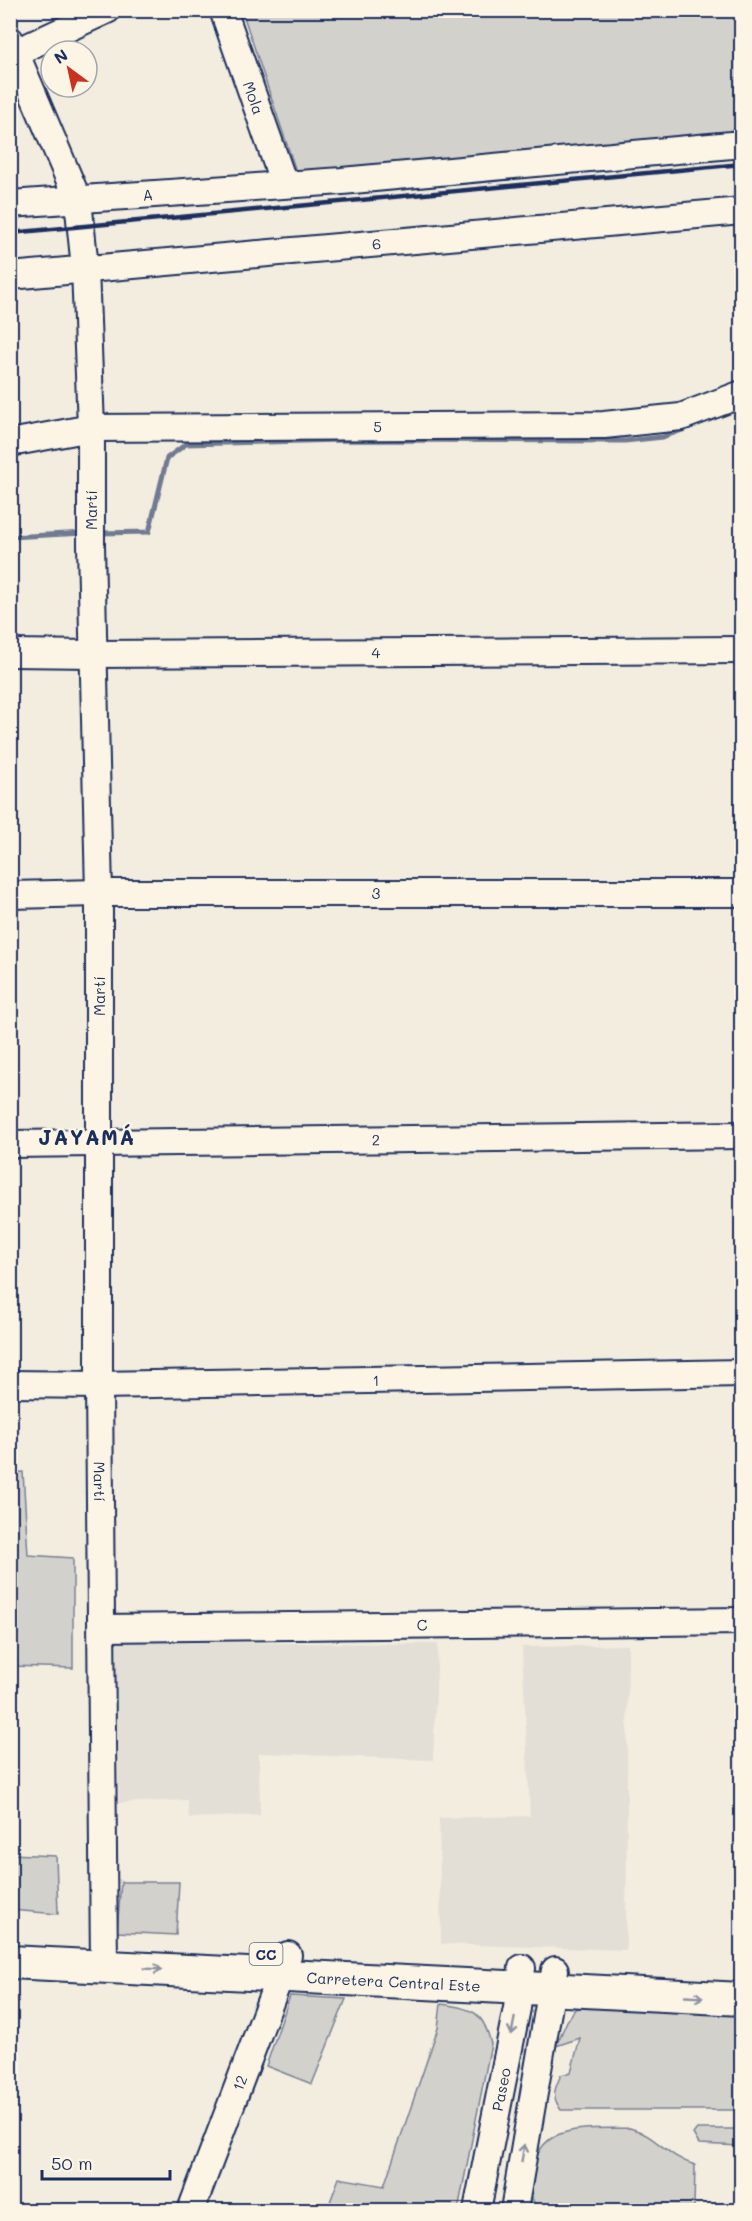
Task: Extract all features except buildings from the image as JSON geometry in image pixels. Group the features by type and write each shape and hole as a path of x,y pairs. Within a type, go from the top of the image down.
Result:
{"main road":[{"name":"Carretera Central Este","path":"10,1943 104,1956 521,1978 741,1978"},
{"name":"Carretera Central Este","path":"10,1962 104,1956"},
{"name":"Carretera Central Este","path":"553,1979 741,1999"}],"street":[{"path":"12,49 108,10"},
{"name":"Mola","path":"223,10 284,184"},
{"name":"Martí","path":"12,49 78,200 85,268 91,428 91,533 99,893 99,1384 104,1956"},
{"name":"A","path":"10,204 284,184 741,144"},
{"name":"6","path":"10,276 741,211"},
{"name":"5","path":"10,443 91,428 604,425 681,417 741,393"},
{"name":"4","path":"10,653 741,650"},
{"name":"3","path":"10,895 741,893"},
{"name":"2","path":"10,1144 741,1135"},
{"name":"1","path":"10,1384 741,1373"},
{"name":"C","path":"102,1628 741,1621"},
{"name":"12","path":"191,2211 285,1966"},
{"name":"Paseo","path":"477,2211 521,1978"},
{"path":"513,2211 553,1979"}],"shaded area":[{"path":"242,11 741,11 741,144 300,183"},
{"path":"23,1472 28,1555 73,1558 73,1668 11,1666 11,1473"},
{"path":"116,1642 438,1644 433,1760 259,1753 260,1815 189,1818 187,1800 119,1803"},
{"path":"628,1645 626,1950 441,1944 439,1818 530,1816 522,1647"},
{"path":"10,1854 56,1856 58,1914 11,1910"},
{"path":"121,1882 179,1882 176,1935 117,1932"},
{"path":"290,1996 346,1999 312,2084 266,2066"},
{"path":"441,2004 475,2013 484,2024 491,2044 458,2210 327,2210 339,2178 384,2186 438,2028"},
{"path":"589,2005 741,2014 741,2110 561,2110 556,2101 555,2089 561,2075 571,2072 580,2038 556,2046 575,2009"},
{"path":"630,2128 648,2136 676,2157 695,2165 694,2208 691,2210 540,2210 536,2206 532,2194 532,2176 536,2158 543,2145 554,2137 581,2129"},
{"path":"697,2129 741,2129 741,2146 699,2144 693,2134"}],"waterway":[{"path":"99,533 149,532 167,458 186,444 341,440 625,441 663,437 688,428"},
{"path":"10,537 84,533"}],"railway":[{"path":"10,233 742,164"}],"district":[{"name":"JAYAMÁ","path":"87,1136"}]}
